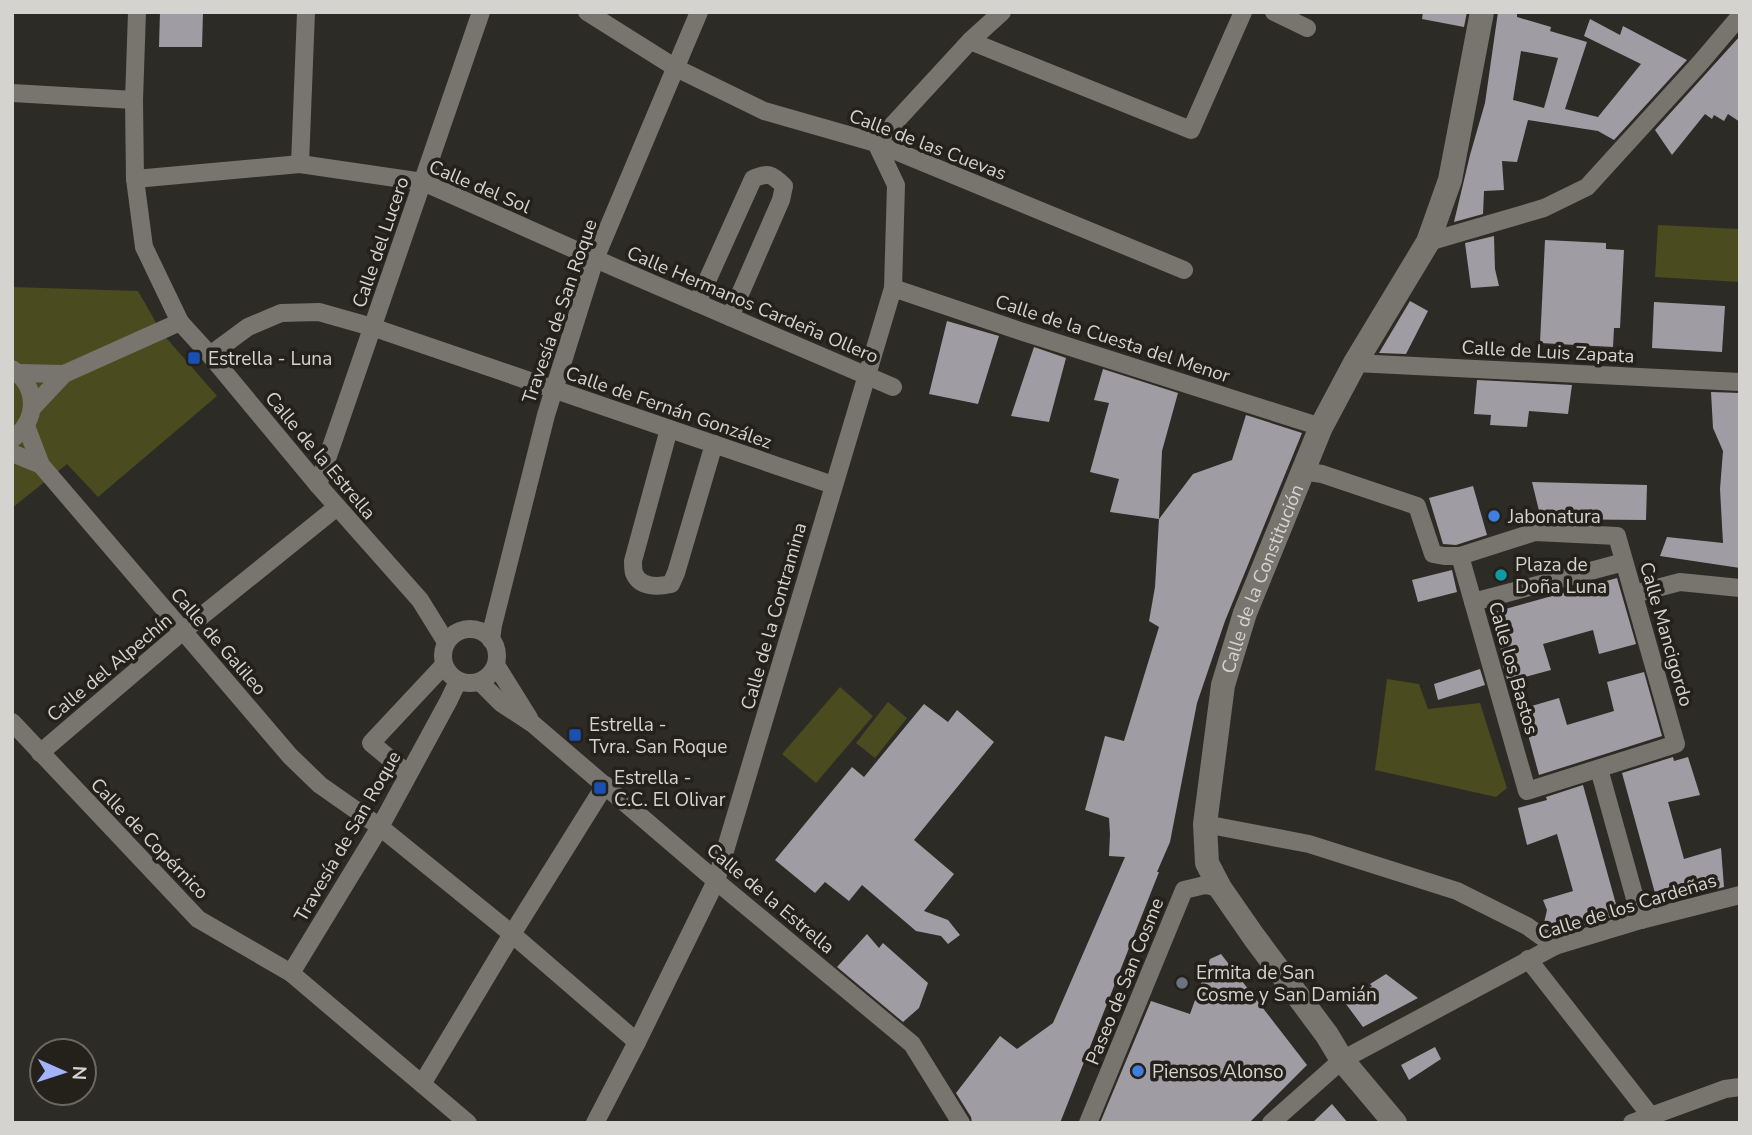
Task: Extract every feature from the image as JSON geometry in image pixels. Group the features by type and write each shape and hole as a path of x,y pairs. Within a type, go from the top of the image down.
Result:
{"street":[{"name":"Calle de la Estrella","path":"137,12 135,179 144,247 180,321 337,508 420,600 446,642"},
{"path":"300,164 306,12"},
{"name":"Calle del Lucero","path":"318,485 481,12"},
{"name":"Calle de las Cuevas","path":"587,12 676,68 764,111 876,143 1184,270"},
{"name":"Travesía de San Roque","path":"491,640 492,625 546,415 596,259 699,12"},
{"path":"876,143 971,41 1002,12"},
{"path":"971,41 1191,130 1243,12"},
{"path":"1273,12 1307,28"},
{"name":"Calle de la Constitución","path":"1395,1123 1342,1060 1327,1035 1220,888 1207,863 1205,824 1223,685 1245,613 1321,427 1355,363 1428,242 1450,180 1482,12"},
{"path":"1428,242 1544,208 1587,187 1740,16"},
{"path":"12,93 134,100"},
{"name":"Calle de la Contramina","path":"595,1123 716,881 893,288 896,185 876,143"},
{"name":"Calle del Sol","path":"135,179 300,164 423,183 596,259"},
{"path":"697,303 753,179 763,174 774,177 784,186 781,200 730,317"},
{"name":"Calle Hermanos Cardeña Ollero","path":"596,259 893,387"},
{"name":"Calle de la Cuesta del Menor","path":"893,288 1321,427"},
{"name":"Calle de Fernán González","path":"210,355 248,327 281,313 319,313 372,327 833,485"},
{"path":"12,439 26,426 33,408 64,374 180,321"},
{"name":"Calle de Luis Zapata","path":"1355,363 1740,382"},
{"path":"15,371 64,374"},
{"path":"15,371 27,383 33,408"},
{"name":"Calle de Galileo","path":"26,426 41,465 290,756 320,785 380,827 512,934 637,1042"},
{"path":"669,429 633,561 634,573 641,582 650,586 671,584 676,573 714,444"},
{"name":"Calle de Galileo","path":"12,453 41,465"},
{"path":"1302,471 1322,474 1417,506 1433,554 1460,556"},
{"name":"Calle del Alpechín","path":"40,753 183,631 337,508"},
{"name":"Calle Mancigordo","path":"1460,556 1535,532 1617,536 1676,744 1599,769"},
{"name":"Calle los Bastos","path":"1460,556 1527,791 1599,769"},
{"path":"1473,602 1625,562"},
{"path":"1634,594 1680,582 1740,588"},
{"name":"Travesía de San Roque","path":"468,629 485,621 501,593"},
{"name":"Calle de la Estrella","path":"420,600 468,629"},
{"path":"468,629 479,631 491,640 496,647 496,665 480,682 473,684 458,681 447,672 443,649 451,637 468,629"},
{"path":"408,774 371,743 444,665"},
{"name":"Calle de la Estrella","path":"496,665 533,724"},
{"name":"Travesía de San Roque","path":"290,973 380,827 458,681"},
{"name":"Calle de la Estrella","path":"480,682 501,703 533,724 912,1044 961,1123"},
{"name":"Calle de Copérnico","path":"12,722 198,919 290,973 468,1123"},
{"path":"1599,769 1640,920"},
{"path":"422,1084 605,785"},
{"path":"1205,824 1309,844 1457,891 1527,926 1555,946"},
{"name":"Paseo de San Cosme","path":"1088,1123 1184,890 1205,885 1220,888"},
{"name":"Calle de los Cardeñas","path":"1271,1123 1342,1060 1528,959 1555,946 1640,920 1740,895"},
{"path":"1528,959 1650,1115"},
{"path":"1632,1123 1725,1089 1740,1087"}],"shaded area":[{"path":"1658,225 1740,229 1740,282 1655,277"},
{"path":"12,287 138,291 162,333 217,396 98,497 67,464 12,508"},
{"path":"1387,679 1419,684 1428,709 1480,703 1507,788 1496,797 1375,770"},
{"path":"840,687 873,716 816,783 782,754"},
{"path":"888,702 907,718 875,758 856,743"}],"building":[{"path":"160,12 203,12 202,47 159,47"},
{"path":"1423,12 1467,12 1464,27 1422,19"},
{"path":"1498,12 1517,12 1517,17 1587,42 1565,109 1598,117 1641,64 1584,36 1590,19 1620,35 1623,26 1687,60 1614,140 1598,131 1528,120 1517,162 1502,161 1504,190 1484,191 1483,214 1454,222 1485,103","holes":["1521,51 1558,58 1544,108 1513,100"]},
{"path":"1740,36 1740,122 1728,114 1724,121 1714,115 1712,119 1705,114 1672,155 1655,130"},
{"path":"1494,236 1495,269 1499,286 1471,288 1465,243"},
{"path":"1545,240 1606,243 1606,249 1624,250 1620,328 1614,328 1613,347 1540,343"},
{"path":"1410,301 1428,311 1406,354 1379,353"},
{"path":"1654,302 1725,306 1722,352 1652,348"},
{"path":"947,321 999,336 978,404 929,394"},
{"path":"1034,347 1066,358 1049,422 1011,416"},
{"path":"1103,369 1178,393 1162,451 1159,519 1110,512 1119,479 1090,472 1109,403 1094,400"},
{"path":"1477,380 1572,385 1568,414 1529,411 1527,427 1490,425 1491,415 1474,414"},
{"path":"1711,392 1740,393 1740,568 1660,556 1667,537 1723,543 1720,489 1723,451 1713,428"},
{"path":"1246,415 1302,433 1225,621 1197,703 1170,842 1159,872 1060,1123 972,1123 956,1093 1000,1036 1017,1049 1053,1023 1125,857 1109,856 1109,818 1085,810 1105,736 1124,741 1159,627 1149,621 1155,587 1159,519 1193,474 1232,460"},
{"path":"1532,482 1647,485 1646,520 1541,519"},
{"path":"1473,486 1487,535 1456,545 1443,544 1429,498"},
{"path":"1452,570 1457,592 1418,602 1412,580"},
{"path":"1617,578 1636,644 1599,654 1593,630 1543,644 1551,670 1510,681 1507,679 1491,613"},
{"path":"1480,669 1485,685 1438,700 1434,684"},
{"path":"1644,672 1662,736 1539,775 1521,709 1559,698 1567,725 1614,711 1607,682"},
{"path":"924,704 948,722 957,710 994,742 914,840 954,874 924,911 948,920 960,935 948,944 941,936 916,931 862,885 849,901 825,882 815,893 775,860 852,767 864,777"},
{"path":"1673,757 1674,761 1688,757 1700,795 1668,802 1684,859 1721,848 1724,887 1658,904 1622,773"},
{"path":"1583,785 1619,915 1558,933 1544,923 1547,910 1543,900 1573,891 1557,834 1527,845 1518,808 1547,800 1546,797"},
{"path":"867,934 879,948 883,943 928,983 919,1008 903,1022 837,967"},
{"path":"1221,954 1307,1065 1249,1123 1100,1123 1151,1001 1190,1014 1210,959"},
{"path":"1386,974 1418,998 1363,1027 1346,1004"},
{"path":"1435,1047 1441,1059 1409,1080 1401,1065"},
{"path":"1332,1104 1348,1123 1312,1123"}],"place":[{"name":"Estrella - Luna","path":"194,358"},
{"name":"Jabonatura","path":"1494,516"},
{"name":"Plaza de Doña Luna","path":"1501,575"},
{"name":"Estrella - Tvra. San Roque","path":"575,735"},
{"name":"Estrella - C.C. El Olivar","path":"600,788"},
{"name":"Ermita de San Cosme y San Damián","path":"1182,983"},
{"name":"Piensos Alonso","path":"1138,1071"}]}
